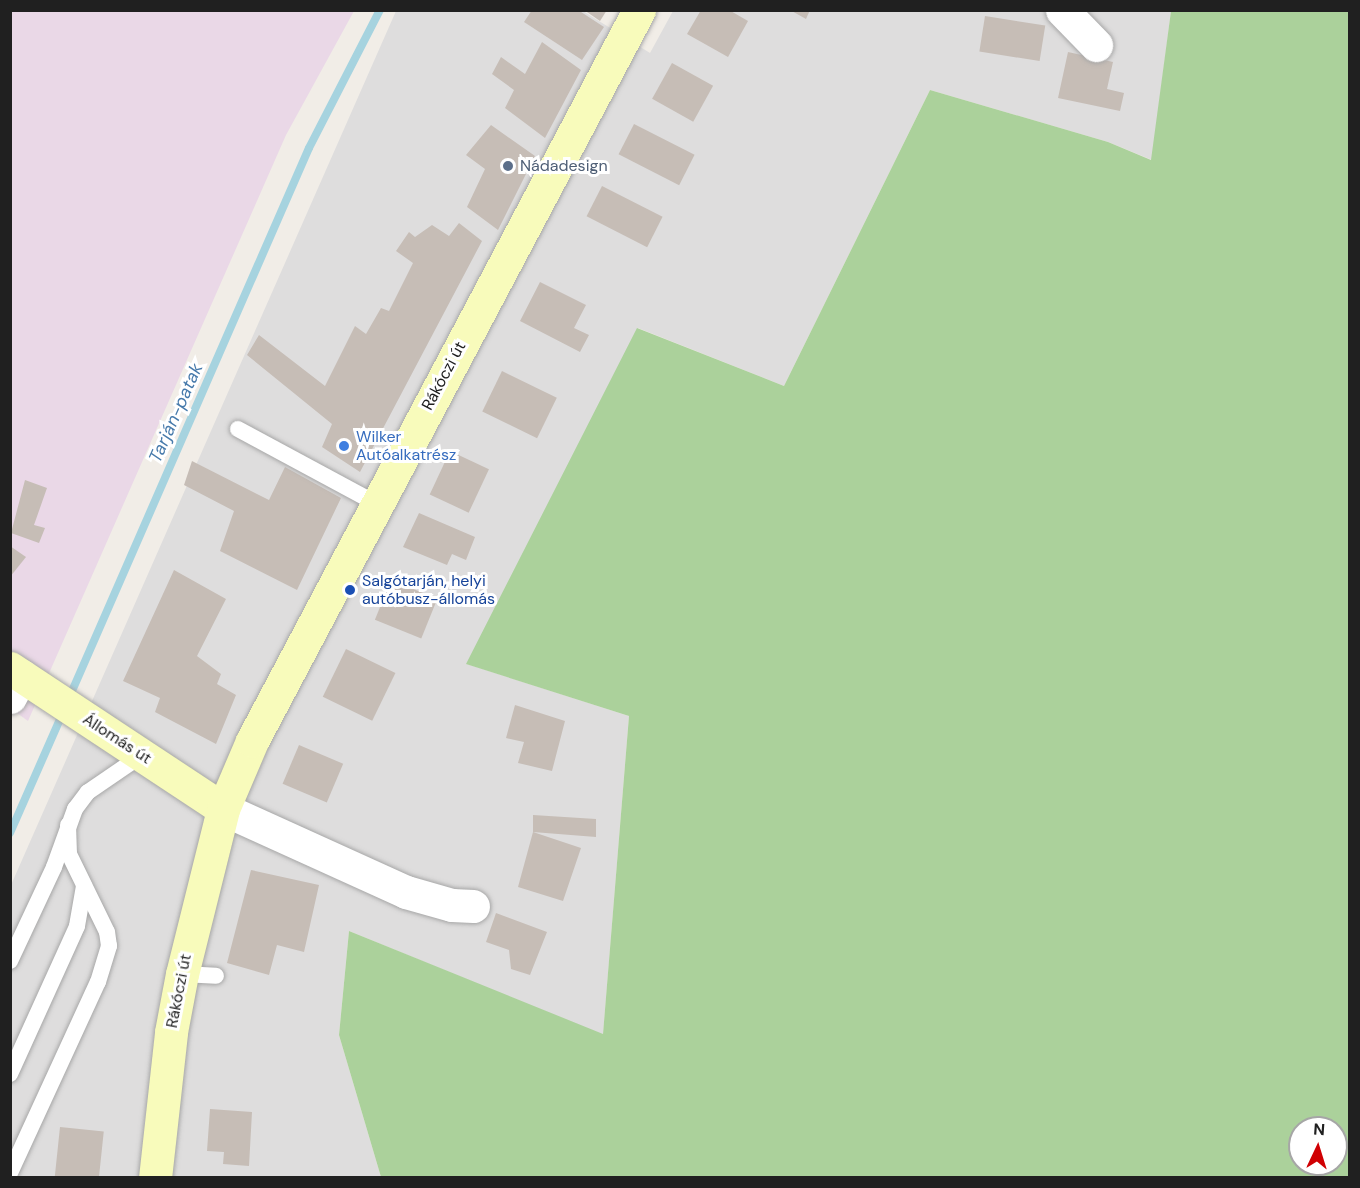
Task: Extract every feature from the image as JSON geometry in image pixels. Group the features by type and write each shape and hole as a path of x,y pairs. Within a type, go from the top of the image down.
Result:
{"main road":[{"name":"Rákóczi út","path":"155,1178 182,974 223,809 252,741 639,10"},
{"name":"Állomás út","path":"14,680 48,694 223,809"}],"street":[{"path":"1062,10 1096,45"},
{"path":"223,809 406,892 452,905 473,906"}],"lane":[{"path":"238,429 377,504"},
{"path":"10,961 54,867 68,825 88,792 142,755"},
{"path":"10,1173 106,961 107,932 69,854 68,825"},
{"path":"10,1074 77,926 84,885"},
{"path":"182,974 216,976"}],"shaded area":[{"path":"10,11 354,11 286,135 28,721 10,708"},
{"path":"396,11 583,11 650,53 673,11 1171,11 1152,160 1108,142 930,90 784,386 638,328 467,664 629,716 603,1035 349,931 339,1035 381,1177 11,1178 11,885"}],"green space":[{"path":"1171,11 1349,11 1349,1177 381,1177 339,1035 349,931 603,1034 629,716 466,664 637,328 784,386 930,90 1108,142 1151,160"}],"building":[{"path":"532,10 578,10 604,27 582,60 524,22"},
{"path":"584,10 607,10 600,21"},
{"path":"701,10 729,10 748,21 728,57 687,34"},
{"path":"790,10 810,10 806,19"},
{"path":"985,16 1045,26 1040,61 979,52"},
{"path":"542,42 581,70 545,138 505,108 514,90 492,74 501,57 525,74"},
{"path":"1068,52 1113,62 1107,89 1124,93 1120,111 1058,98"},
{"path":"672,63 713,86 693,122 652,99"},
{"path":"634,124 695,155 679,185 619,154"},
{"path":"491,125 535,156 498,230 467,207 485,169 466,155"},
{"path":"602,186 663,217 647,247 587,216"},
{"path":"459,223 482,241 360,472 322,447 332,424 247,355 259,335 325,386 355,326 366,334 381,308 389,311 413,263 396,251 409,232 415,237 432,225 449,236"},
{"path":"540,282 586,305 574,328 589,335 580,352 520,321"},
{"path":"502,371 557,398 537,438 482,411"},
{"path":"450,451 489,469 469,513 430,495"},
{"path":"192,461 269,500 285,467 341,498 297,590 220,551 234,511 184,485"},
{"path":"25,480 47,488 34,525 45,528 39,543 11,533"},
{"path":"419,513 475,537 466,560 452,554 447,565 403,547"},
{"path":"10,546 26,557 10,577"},
{"path":"174,570 226,599 197,656 221,674 217,684 236,695 216,744 155,712 160,698 123,681"},
{"path":"391,580 437,599 421,639 375,620"},
{"path":"346,649 395,673 372,721 323,697"},
{"path":"515,705 565,721 552,771 518,763 524,742 506,738"},
{"path":"299,745 343,764 327,802 283,784"},
{"path":"533,815 596,819 596,837 533,832"},
{"path":"533,832 581,848 563,901 518,887"},
{"path":"251,870 319,885 304,952 277,945 269,975 227,963"},
{"path":"496,913 547,932 530,975 511,969 509,950 486,942"},
{"path":"210,1109 252,1112 249,1166 223,1164 224,1152 207,1151"},
{"path":"60,1127 104,1132 99,1178 55,1178"}],"waterway":[{"name":"Tarján-patak","path":"69,698 309,148 380,10"},
{"name":"Tarján-patak","path":"10,833 64,710"}],"place":[{"name":"Nádadesign","path":"508,166"},
{"name":"Wilker Autóalkatrész","path":"344,446"},
{"name":"Salgótarján, helyi autóbusz-állomás","path":"350,590"}]}
